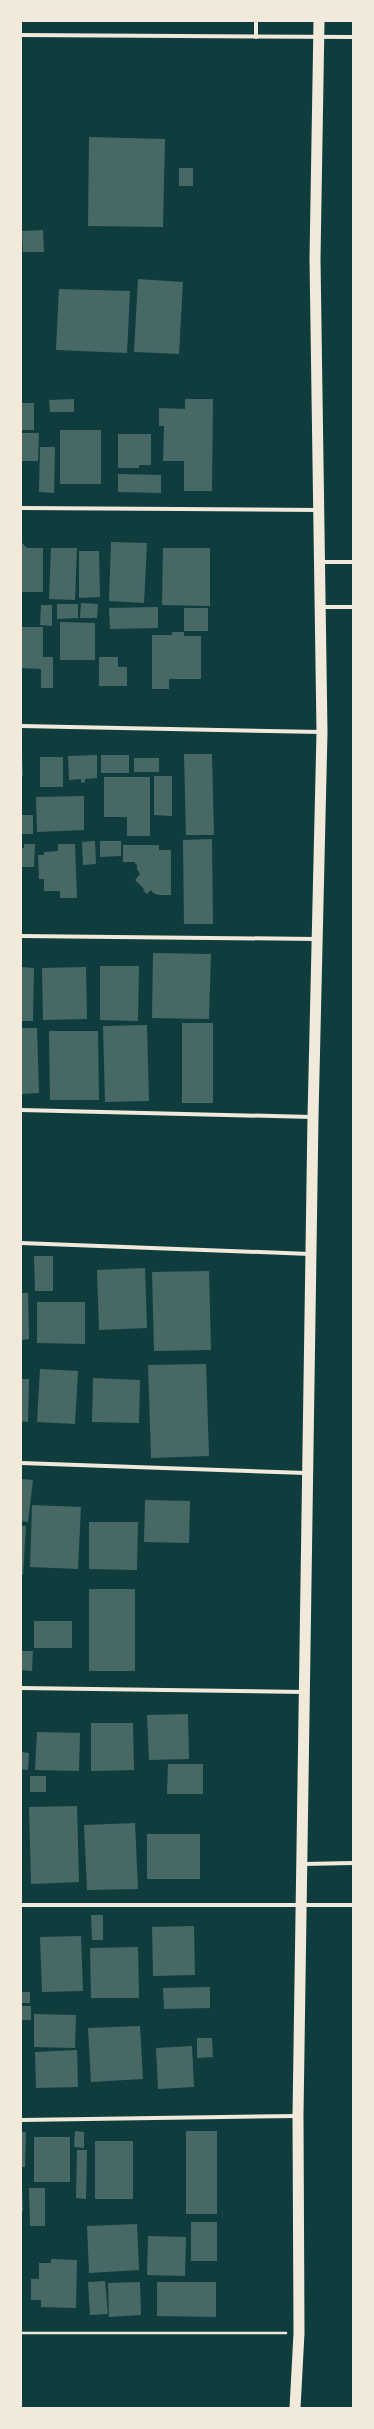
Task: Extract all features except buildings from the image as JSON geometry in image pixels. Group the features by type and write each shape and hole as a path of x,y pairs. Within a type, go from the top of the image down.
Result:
{"highway":[{"path":"295,2408 299,2333 298,2116 310,1254 316,939 322,732 316,259 319,21"}],"street":[{"path":"256,21 256,37"},
{"path":"21,35 353,37"},
{"path":"21,508 319,510"},
{"path":"319,562 353,562"},
{"path":"320,607 353,607"},
{"path":"21,726 322,732"},
{"path":"21,936 316,939"},
{"path":"21,1110 313,1117"},
{"path":"21,1243 310,1254"},
{"path":"21,1463 308,1473"},
{"path":"21,1688 305,1692"},
{"path":"302,1864 353,1863"},
{"path":"21,1905 353,1905"},
{"path":"21,2120 298,2116"}],"path":[{"path":"21,2333 299,2333"}]}
